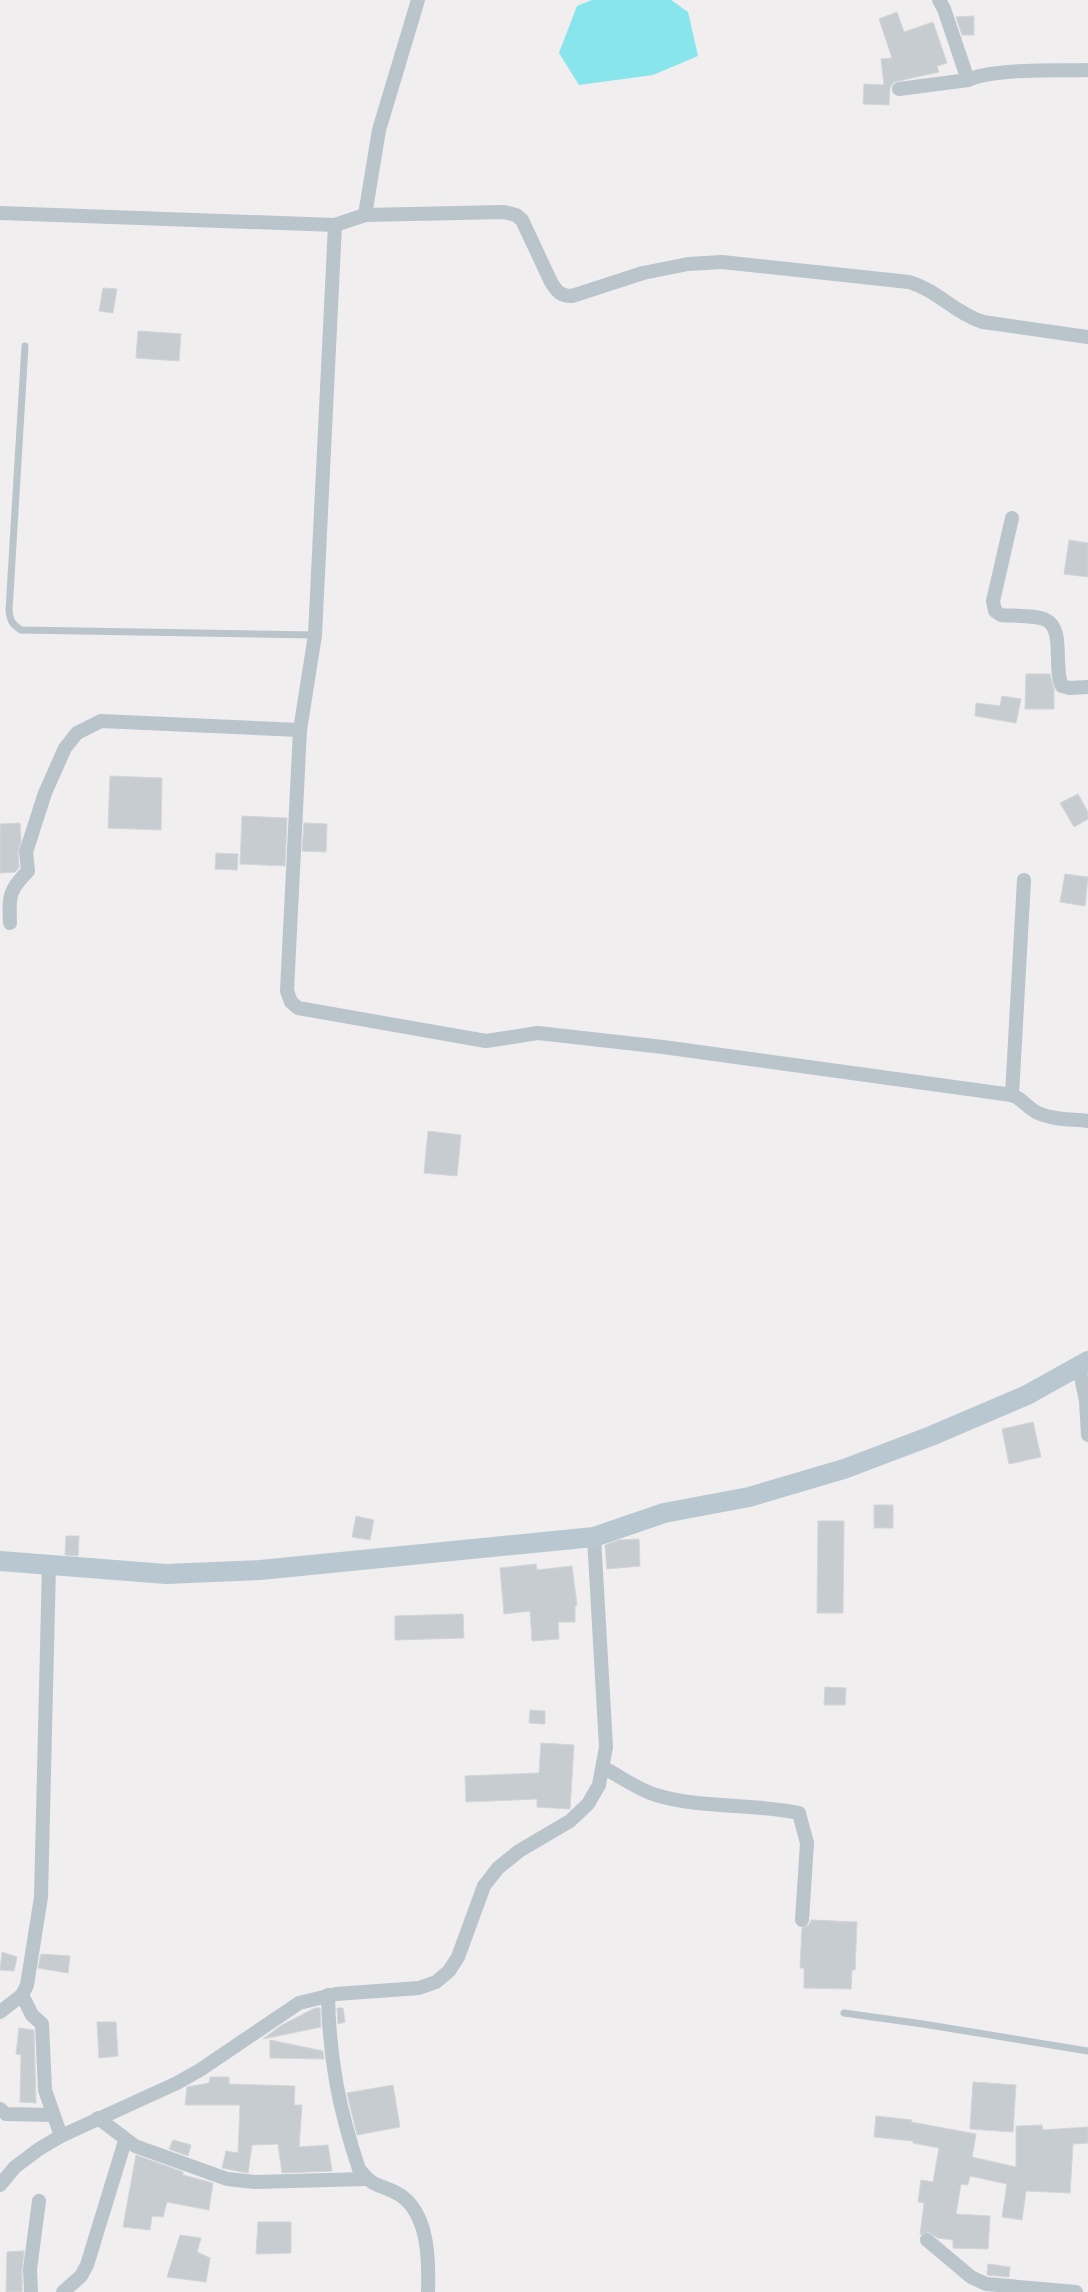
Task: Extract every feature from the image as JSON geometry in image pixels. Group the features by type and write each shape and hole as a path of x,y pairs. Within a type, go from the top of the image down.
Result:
{"street":[{"path":"365,215 382,117 418,0"},
{"path":"939,0 944,9 968,80"},
{"path":"899,89 968,80 976,76 996,73 1088,70"},
{"path":"0,213 335,225 365,215 504,212 516,215 522,220 556,291 564,296 572,296 643,273 688,264 722,262 909,282 934,292 952,307 977,320 1088,337"},
{"path":"335,225 315,635 300,730 287,991 291,1002 298,1008 486,1041 538,1033 670,1048 1012,1095 1019,1097 1036,1112 1046,1116 1088,1121"},
{"path":"1012,518 993,601 995,611 1001,614 1045,619 1052,624 1056,631 1058,677 1062,686 1070,688 1088,687"},
{"path":"10,923 9,897 18,881 28,871 26,852 45,793 64,748 77,732 101,721 300,730"},
{"path":"1012,1095 1024,880"},
{"path":"0,1561 166,1574 260,1570 594,1537 664,1513 749,1497 844,1469 931,1436 1027,1395 1084,1364 1088,1435"},
{"path":"0,2185 15,2167 60,2136 177,2083 200,2070 299,2003 328,1995 419,1988 436,1982 449,1971 458,1957 484,1886 498,1868 519,1851 570,1821 588,1804 599,1785 604,1768 606,1747 594,1537"},
{"path":"0,2012 6,2010 22,1995 30,1974 41,1897 49,1565"},
{"path":"604,1768 654,1795 702,1804 773,1807 799,1813 807,1843 802,1920"},
{"path":"22,1995 32,2015 42,2024 45,2090 60,2136"},
{"path":"328,1995 328,2036 334,2078 359,2169 366,2179 376,2186 398,2194 418,2214 428,2269 428,2292"},
{"path":"0,2109 6,2114 53,2115"},
{"path":"98,2118 126,2141 227,2179 239,2181 366,2179"},
{"path":"63,2292 78,2280 87,2265 126,2141"},
{"path":"31,2292 30,2269 39,2201"},
{"path":"927,2240 971,2276 986,2284 1076,2292"},
{"path":"1007,2292 1032,2288"}],"lane":[{"path":"25,346 9,610 10,620 13,625 21,630 315,635"},
{"path":"844,2013 923,2024 1088,2051"}],"water":[{"path":"592,0 671,0 688,12 698,56 653,75 579,85 559,53 577,6"}],"building":[{"path":"897,12 904,32 933,22 947,63 937,66 939,72 894,82 890,88 889,105 863,104 864,84 884,85 881,59 892,58 879,19"},
{"path":"974,16 974,35 962,35 956,17"},
{"path":"103,288 117,289 113,313 99,311"},
{"path":"138,331 181,334 179,361 136,358"},
{"path":"1069,540 1088,543 1088,577 1064,574"},
{"path":"1026,674 1050,674 1054,688 1054,709 1025,709"},
{"path":"1002,696 1021,699 1016,723 975,716 976,703 1000,706"},
{"path":"110,776 162,778 161,830 108,828"},
{"path":"1078,794 1088,812 1088,819 1074,827 1060,803"},
{"path":"242,816 287,818 285,866 240,864"},
{"path":"20,823 21,841 18,853 19,868 15,872 0,873 0,824"},
{"path":"304,823 327,824 326,852 302,851"},
{"path":"216,853 238,854 237,870 215,869"},
{"path":"1065,874 1088,877 1085,906 1060,902"},
{"path":"428,1131 461,1135 457,1176 424,1173"},
{"path":"1033,1422 1041,1457 1009,1464 1002,1429"},
{"path":"874,1505 893,1505 893,1528 874,1528"},
{"path":"356,1516 374,1520 370,1540 352,1537"},
{"path":"818,1521 844,1521 843,1613 817,1613"},
{"path":"66,1536 79,1536 78,1556 65,1555"},
{"path":"639,1539 640,1566 607,1569 605,1545 619,1540"},
{"path":"536,1564 537,1570 572,1566 577,1605 575,1606 575,1622 558,1622 559,1639 532,1641 530,1611 504,1614 500,1568"},
{"path":"463,1614 464,1638 395,1640 395,1616"},
{"path":"825,1687 846,1688 845,1705 824,1705"},
{"path":"530,1710 545,1711 545,1724 529,1723"},
{"path":"541,1743 574,1745 570,1809 537,1807 537,1799 466,1802 465,1776 539,1773"},
{"path":"811,1920 857,1922 855,1970 852,1970 851,1989 804,1988 804,1968 800,1968 802,1928 809,1925"},
{"path":"2,1952 17,1957 14,1971 0,1970"},
{"path":"41,1954 70,1956 68,1973 38,1968"},
{"path":"315,2008 320,2008 321,2027 263,2039 282,2025"},
{"path":"337,2008 343,2008 345,2022 338,2024"},
{"path":"97,2022 116,2022 118,2056 99,2058"},
{"path":"19,2028 34,2030 36,2103 20,2102 21,2055 16,2054"},
{"path":"270,2040 323,2051 324,2059 270,2058"},
{"path":"210,2077 229,2077 229,2084 295,2086 294,2105 302,2105 299,2147 328,2145 332,2171 282,2173 278,2144 252,2145 248,2173 222,2168 226,2151 238,2153 240,2105 185,2105 187,2087 209,2083"},
{"path":"973,2082 1016,2085 1013,2132 970,2129"},
{"path":"393,2085 400,2127 357,2135 347,2093"},
{"path":"876,2116 912,2120 911,2122 976,2134 972,2157 1016,2167 1016,2126 1042,2125 1043,2130 1088,2127 1088,2143 1073,2144 1070,2193 1026,2191 1022,2220 1002,2217 1007,2184 970,2176 968,2185 961,2184 956,2214 990,2216 988,2249 953,2248 953,2240 938,2238 928,2232 920,2235 924,2203 918,2202 921,2180 933,2182 939,2148 913,2143 913,2141 874,2137"},
{"path":"173,2140 191,2145 188,2156 169,2149"},
{"path":"136,2155 183,2172 183,2175 213,2183 209,2210 167,2202 163,2217 152,2216 150,2230 123,2227"},
{"path":"258,2222 291,2222 291,2253 256,2254"},
{"path":"180,2235 201,2238 197,2252 210,2258 206,2282 167,2277"},
{"path":"24,2251 22,2292 6,2292 7,2252"},
{"path":"988,2264 1010,2267 1009,2277 987,2275"}]}
